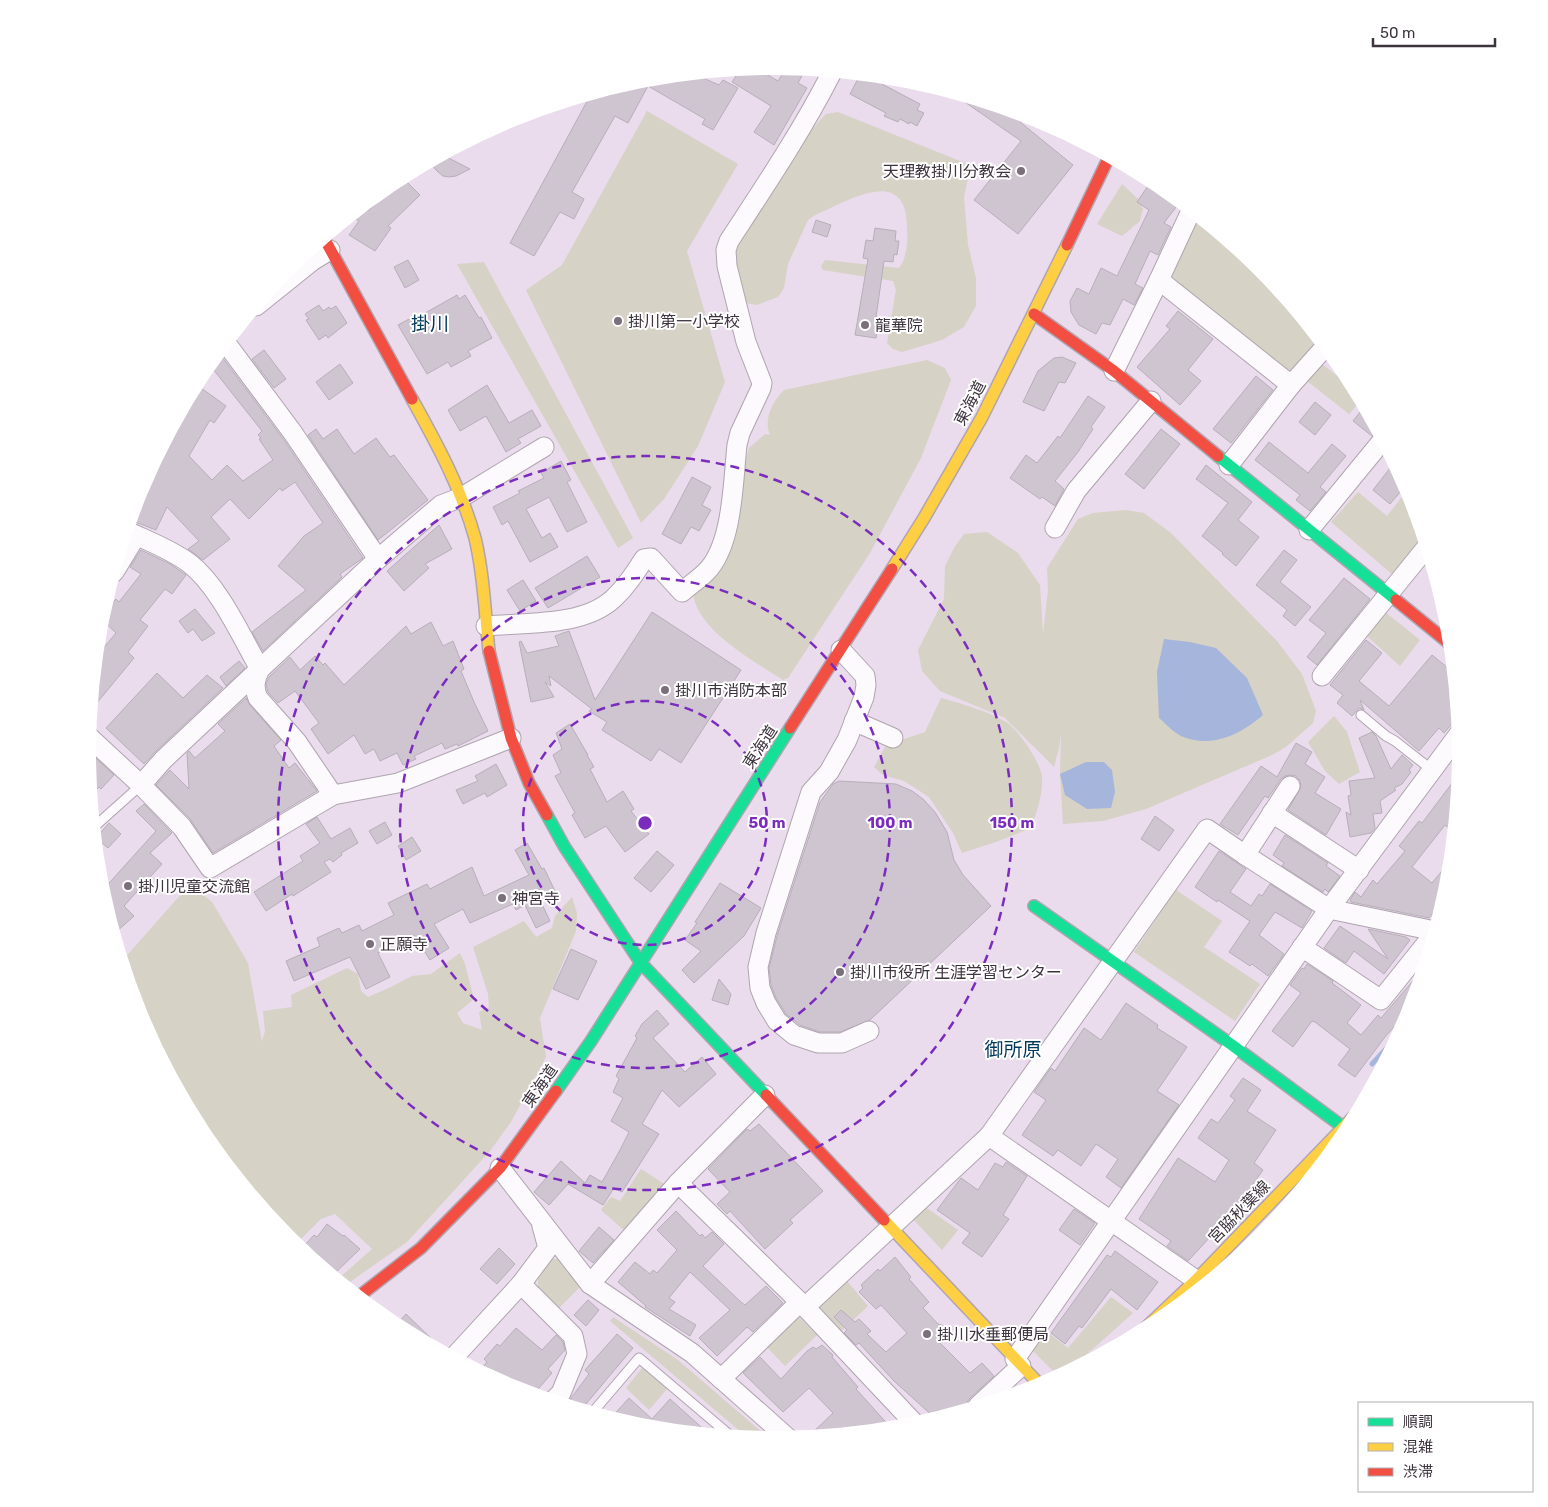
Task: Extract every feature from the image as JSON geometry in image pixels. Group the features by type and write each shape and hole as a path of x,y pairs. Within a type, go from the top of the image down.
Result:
{"street":[{"path":"486,626 568,620 599,609 625,587 644,559 651,558 682,592 707,572 717,557 723,544 729,521 740,433 762,383 746,342 726,250 729,241 785,156 829,77"},
{"name":"東海道","path":"363,1293 421,1248 500,1168 542,1112 591,1041 924,518 982,417 1106,162"},
{"path":"1114,371 1160,280 1189,216"},
{"path":"291,278 327,244 444,458 462,497 475,539 482,576 489,650 510,738 529,783 564,846 640,962 1035,1380"},
{"path":"1160,280 1291,385"},
{"path":"1034,314 1114,371 1442,637"},
{"path":"230,348 293,433 378,559"},
{"path":"1229,465 1291,385 1320,352"},
{"path":"1055,528 1076,491 1151,401"},
{"path":"1309,530 1379,445"},
{"path":"141,785 163,760 260,669 378,559 441,505 462,497 544,447"},
{"path":"132,534 175,554 203,576 215,590 260,669"},
{"path":"1322,676 1422,553"},
{"path":"841,650 865,676 864,697 847,740 829,772 811,792 766,933 758,967 760,988 766,1003 777,1021 794,1035 818,1043 842,1043 869,1031"},
{"path":"260,669 254,683 258,698 297,742 333,795"},
{"path":"854,721 893,738"},
{"path":"96,744 141,785 182,827 210,868 333,795 398,783 510,738"},
{"path":"985,1398 1018,1363 1112,1220 1232,1045 1329,909 1452,744"},
{"path":"1245,855 1290,786"},
{"path":"1272,814 1359,870"},
{"path":"721,1378 891,1228 990,1136 1207,829 1329,909 1428,932"},
{"path":"1034,906 1232,1045 1341,1126"},
{"path":"1302,947 1381,1000 1424,946"},
{"path":"590,1284 678,1182 765,1095"},
{"path":"990,1136 1112,1220 1198,1283"},
{"name":"宮脇秋葉線","path":"1206,1276 1334,1136"},
{"path":"500,1168 590,1284 692,1353 782,1432"},
{"path":"678,1182 803,1304 910,1418"},
{"path":"457,1353 521,1284 548,1248 541,1220"},
{"path":"521,1284 573,1336 577,1354 562,1393 558,1397"}],"lane":[{"path":"1361,715 1380,732 1396,741 1432,770"},
{"path":"99,823 141,785"},
{"path":"596,1408 639,1358 724,1430"}],"shaded area":[{"path":"647,111 738,164 687,251 725,382 698,446 664,499 641,523 526,290 562,265"},
{"path":"838,112 965,163 969,173 964,197 968,245 976,278 976,306 964,327 942,340 902,352 893,349 887,343 896,290 893,281 823,270 821,266 825,260 899,268 904,260 907,243 904,208 897,197 887,192 873,192 859,196 815,215 808,220 788,264 784,288 778,297 757,305 746,303 738,279 736,264 737,247 740,239 812,129 826,114"},
{"path":"1122,184 1138,199 1143,209 1140,221 1122,236 1097,224"},
{"path":"1196,223 1254,274 1284,306 1317,347 1295,373 1287,374 1173,279 1172,274"},
{"path":"484,262 633,538 618,548 457,264"},
{"path":"927,360 945,368 951,380 921,458 870,553 788,678 783,680 743,654 715,631 696,606 693,592 732,545 739,522 745,463 749,448 765,434 770,435 768,417 776,399 784,390"},
{"path":"1322,364 1338,376 1357,406 1349,414 1307,381"},
{"path":"1358,492 1387,516 1402,497 1418,543 1392,574 1331,522"},
{"path":"1126,510 1144,513 1171,533 1277,641 1302,674 1316,711 1313,723 1286,747 1272,755 1146,809 1103,821 1063,824 1060,774 1061,734 1054,767 1005,718 940,691 922,671 918,650 944,599 945,566 964,534 987,532 1018,553 1040,585 1043,634 1048,590 1047,568 1078,519 1093,513"},
{"path":"1384,611 1420,640 1400,666 1367,636"},
{"path":"941,698 975,708 999,718 1011,726 1028,746 1042,776 1041,796 1031,828 962,853 953,833 929,797 904,781 883,775 874,767 886,745 925,732"},
{"path":"1334,716 1347,732 1360,772 1339,784 1325,771 1308,742"},
{"path":"190,884 212,902 248,963 262,1042 265,1031 263,1011 292,1007 291,995 347,968 358,974 361,991 368,997 412,976 431,974 460,953 465,964 474,999 457,1013 463,1023 482,1030 479,1012 489,1007 488,994 473,947 524,921 536,937 552,928 555,916 572,897 577,913 576,931 540,1018 546,1057 511,1122 490,1151 407,1242 349,1282 342,1276 372,1249 335,1214 321,1219 301,1239 264,1201 236,1167 186,1093 165,1054 147,1013 127,955"},
{"path":"1176,890 1222,921 1204,947 1260,984 1235,1021 1134,952"},
{"path":"641,1169 666,1185 625,1231 601,1210 611,1197 620,1201"},
{"path":"924,1206 958,1230 942,1250 912,1218"},
{"path":"549,1258 563,1260 581,1286 558,1309 538,1289 538,1274"},
{"path":"847,1281 868,1306 839,1333 821,1314 820,1307"},
{"path":"1111,1297 1133,1313 1085,1356 1055,1371 1033,1351 1046,1331 1068,1348"},
{"path":"796,1314 817,1335 785,1366 764,1344"},
{"path":"613,1317 678,1360 761,1432 740,1431 610,1321"},
{"path":"643,1367 667,1389 649,1410 626,1388"}],"water":[{"path":"1164,639 1216,648 1247,678 1263,715 1245,729 1214,740 1192,740 1175,732 1159,718 1157,672"},
{"path":"1086,762 1104,762 1112,770 1115,792 1111,808 1087,809 1065,795 1060,774"}],"building":[{"path":"768,75 778,81 782,75 802,76 798,83 807,88 774,145 754,132 771,106 732,82 736,76"},
{"path":"705,79 719,85 723,80 738,88 713,130 702,124 705,119 649,87"},
{"path":"857,80 882,84 920,104 917,110 924,113 917,126 900,119 898,122 884,116 886,113 850,94"},
{"path":"647,87 628,123 615,116 572,192 584,199 574,219 560,212 534,256 510,243 587,101"},
{"path":"966,103 1020,122 1073,165 1018,234 974,200 1021,141"},
{"path":"449,158 470,169 456,176 449,177 443,176 433,167"},
{"path":"408,183 420,195 388,226 391,228 375,251 349,235 359,221 356,219"},
{"path":"1147,187 1176,207 1164,223 1171,227 1158,255 1150,251 1135,284 1143,288 1134,305 1123,299 1110,325 1102,323 1096,334 1079,325 1071,312 1070,301 1077,288 1089,294 1101,268 1117,276 1149,210 1137,202"},
{"path":"816,220 831,225 827,237 812,232"},
{"path":"875,228 896,231 895,241 899,241 897,255 894,254 893,262 884,261 876,317 879,317 876,338 855,335 868,259 863,258 866,240 873,241"},
{"path":"408,260 419,280 405,288 394,267"},
{"path":"457,295 459,299 465,295 479,318 481,317 492,338 468,351 471,356 451,367 448,362 427,374 398,325 409,319 411,321"},
{"path":"319,305 323,311 329,307 331,309 336,306 347,323 328,338 326,335 319,340 306,320 309,319 305,314"},
{"path":"1178,311 1213,339 1188,370 1201,381 1180,405 1137,367 1170,329 1166,326"},
{"path":"264,350 286,379 274,388 252,359"},
{"path":"1062,357 1076,363 1065,383 1059,382 1044,411 1023,402 1038,371 1054,358"},
{"path":"223,358 284,440 363,558 340,574 342,577 263,651 252,632 306,590 278,566 304,536 323,523 295,482 282,491 280,488 249,519 230,499 211,517 230,539 203,560 188,549 199,541 167,507 156,530 137,523 165,453 202,389 226,406 214,423 210,420 189,456 212,480 227,465 243,481 273,460 259,439 261,438 258,435 262,431 214,371"},
{"path":"340,364 353,383 329,400 316,382"},
{"path":"1256,376 1273,390 1231,443 1213,429"},
{"path":"487,385 509,423 532,410 541,426 518,439 521,443 506,452 486,416 460,431 448,410"},
{"path":"1088,396 1105,407 1091,427 1093,429 1078,452 1055,481 1064,489 1055,506 1042,497 1040,499 1010,478 1026,455 1037,463 1058,436 1060,438"},
{"path":"1315,402 1331,415 1315,435 1299,422"},
{"path":"1360,412 1373,435 1372,436 1353,421"},
{"path":"316,429 323,439 337,429 354,454 376,438 390,457 394,455 428,500 378,540 308,435"},
{"path":"1161,429 1180,444 1144,489 1125,474"},
{"path":"1269,442 1308,473 1332,444 1346,456 1320,487 1326,492 1310,511 1296,500 1300,495 1255,460"},
{"path":"561,461 571,480 567,482 587,522 567,532 549,497 526,509 542,538 550,533 558,547 530,562 508,521 502,525 493,507 520,493 518,491 544,478 541,473"},
{"path":"1206,465 1252,502 1238,520 1259,537 1236,566 1202,536 1228,503 1196,479"},
{"path":"1390,468 1400,492 1390,504 1373,490"},
{"path":"692,477 711,487 702,505 711,510 699,531 691,527 681,544 662,534"},
{"path":"439,525 452,549 425,564 429,568 404,591 387,571"},
{"path":"141,550 170,564 186,575 172,594 165,589 140,620 148,626 128,652 134,658 98,702 104,647 116,633 108,626 113,602 116,599 119,602 141,574 130,567"},
{"path":"1284,550 1297,560 1280,582 1311,607 1295,626 1283,616 1287,610 1256,585"},
{"path":"587,556 600,577 548,608 535,588"},
{"path":"1344,578 1370,599 1317,665 1307,657 1326,633 1309,620"},
{"path":"523,580 536,601 520,611 507,590"},
{"path":"195,609 215,633 202,641 193,629 188,633 179,621"},
{"name":"掛川市消防本部","path":"652,612 741,670 681,763 659,749 651,761 602,730 607,722 589,711 592,709 549,676 551,686 545,682 554,697 531,702 519,642 521,641 527,653 559,646 555,636 569,631 595,700"},
{"path":"431,622 443,646 453,641 464,669 461,671 488,731 458,746 457,744 445,749 442,743 414,756 416,759 403,765 397,753 380,761 374,749 365,754 354,735 328,754 311,729 319,723 295,691 278,703 268,692 266,684 269,677 290,657 300,670 315,656 323,665 325,663 344,685 406,626 411,634"},
{"path":"1366,640 1382,653 1359,681 1389,706 1432,655 1447,667 1451,725 1444,733 1439,728 1419,751 1360,700 1364,710 1359,708 1352,716 1337,703 1343,695 1330,685"},
{"path":"239,661 245,668 226,686 220,677"},
{"path":"157,673 183,698 207,675 223,688 144,764 106,728"},
{"path":"246,698 281,740 274,746 289,768 295,763 317,791 213,853 190,819 156,785 170,770 189,789 187,753 189,751 195,758 225,731 218,724"},
{"path":"570,724 594,767 590,769 607,802 623,791 634,809 631,811 649,834 625,852 606,826 585,838 572,815 575,813 555,776 561,773 553,755 562,749 556,733"},
{"path":"1372,732 1376,736 1391,769 1402,755 1413,765 1409,770 1411,772 1402,784 1394,788 1396,790 1380,801 1382,813 1373,814 1375,828 1371,833 1350,837 1346,812 1351,815 1348,796 1351,795 1349,781 1375,778 1359,738"},
{"path":"1296,743 1312,752 1305,764 1325,777 1315,793 1341,809 1326,835 1288,810 1301,787 1300,781 1296,776 1291,775 1281,779 1268,798 1265,796 1238,835 1220,824 1261,766 1277,777"},
{"path":"96,758 114,775 101,789 99,787 97,789"},
{"path":"496,764 507,785 487,797 485,793 463,804 456,790 478,781 475,776"},
{"name":"掛川市役所 生涯学習センター","path":"839,781 896,784 912,791 923,799 935,812 947,832 954,860 963,875 991,906 870,1020 840,1032 820,1032 800,1025 786,1014 776,998 771,985 769,968 777,936 820,802 833,784"},
{"path":"1451,784 1448,828 1445,825 1412,867 1432,883 1442,871 1432,914 1429,918 1351,902 1350,900 1355,892 1361,897 1373,880 1377,884 1405,851 1399,846 1419,821 1422,823"},
{"path":"144,804 172,833 150,853 162,864 124,906 134,916 119,929 109,884 156,831 136,811"},
{"path":"1155,816 1174,830 1159,851 1141,839"},
{"path":"317,817 331,839 350,828 358,843 341,853 342,855 333,862 330,859 324,862 331,872 266,911 254,892 303,861 300,856 320,843 306,824"},
{"path":"385,822 392,835 377,844 369,831"},
{"path":"109,823 121,834 108,848 101,842 100,833"},
{"path":"1285,835 1328,863 1326,866 1340,876 1328,892 1325,889 1323,892 1282,866 1284,863 1273,855"},
{"path":"412,837 421,851 406,860 398,846"},
{"path":"527,843 542,869 544,868 556,893 540,900 550,921 536,928 525,905 516,910 513,904 470,923 463,909 434,924 449,948 430,960 414,935 378,953 390,977 366,989 350,957 294,981 286,961 320,946 317,938 339,928 342,933 359,925 362,931 394,915 388,903 427,884 430,889 472,867 484,896 529,875 515,850"},
{"path":"657,851 674,865 651,892 634,878"},
{"path":"1219,851 1246,869 1230,892 1251,906 1259,894 1262,896 1270,884 1312,911 1302,928 1275,912 1259,935 1284,954 1268,976 1252,964 1250,966 1229,952 1250,921 1195,887"},
{"path":"720,883 761,908 744,936 694,983 682,970 701,951 685,940"},
{"path":"1340,926 1388,959 1368,929 1406,937 1410,940 1384,974 1354,951 1346,963 1324,948"},
{"path":"571,949 597,961 578,1000 553,989"},
{"path":"1307,964 1333,981 1332,983 1361,1005 1347,1023 1361,1035 1378,1015 1381,1018 1413,981 1396,1025 1355,1077 1338,1065 1350,1049 1315,1022 1312,1021 1293,1047 1272,1031 1301,993 1290,985 1302,968 1304,969"},
{"path":"719,979 731,994 728,1005 712,1000"},
{"path":"1126,1003 1158,1025 1157,1028 1187,1047 1157,1091 1179,1105 1121,1188 1106,1177 1118,1159 1096,1144 1081,1166 1058,1150 1053,1156 1022,1135 1046,1100 1034,1092 1051,1068 1055,1071 1084,1028 1101,1040"},
{"path":"657,1010 669,1024 653,1038 685,1072 702,1057 716,1074 679,1107 662,1090 642,1124 659,1134 622,1192 614,1188 603,1205 568,1184 549,1205 534,1192 561,1161 585,1183 590,1175 602,1182 620,1150 629,1132 611,1121 623,1098 613,1092 619,1079 616,1076 637,1038 635,1036 642,1024"},
{"path":"1243,1078 1261,1090 1247,1111 1276,1130 1254,1163 1263,1170 1245,1195 1249,1197 1243,1208 1237,1214 1234,1211 1188,1261 1167,1246 1171,1241 1139,1219 1178,1158 1215,1182 1229,1160 1198,1138 1211,1119 1218,1123 1235,1100 1230,1096"},
{"path":"759,1124 823,1191 790,1220 793,1223 765,1249 730,1211 727,1214 717,1204 730,1192 708,1169 747,1129 750,1131"},
{"path":"1006,1162 1027,1176 1003,1215 1009,1219 982,1257 962,1243 970,1233 937,1210 961,1178 978,1190 995,1163 1003,1167"},
{"path":"1074,1209 1095,1223 1080,1245 1059,1230"},
{"path":"676,1211 700,1236 702,1234 705,1238 712,1232 724,1244 703,1266 742,1303 745,1305 766,1286 783,1303 753,1332 747,1327 717,1356 699,1338 730,1310 690,1272 669,1298 675,1302 669,1309 696,1325 690,1336 645,1307 618,1282 635,1262 650,1274 653,1270 657,1273 677,1250 657,1230"},
{"path":"327,1224 360,1249 336,1272 306,1244 314,1235 317,1237"},
{"path":"599,1227 614,1240 593,1263 579,1251"},
{"path":"499,1248 515,1264 497,1284 480,1269"},
{"path":"1115,1251 1158,1282 1137,1310 1111,1289 1082,1328 1079,1326 1065,1344 1051,1333 1107,1255 1111,1257"},
{"path":"895,1257 911,1277 909,1279 929,1302 923,1308 938,1324 945,1326 946,1332 940,1343 970,1373 982,1363 994,1376 970,1398 967,1404 930,1414 894,1381 859,1343 856,1345 844,1333 847,1330 834,1317 841,1310 855,1322 859,1319 871,1331 867,1334 886,1352 907,1333 881,1305 876,1309 859,1292 863,1288 861,1285 878,1269 880,1271"},
{"path":"588,1300 599,1310 586,1326 574,1315"},
{"path":"406,1314 432,1339 400,1320"},
{"path":"516,1328 542,1350 556,1335 563,1342 565,1350 548,1369 552,1373 538,1389 483,1366 487,1362 484,1359 497,1344 500,1346"},
{"path":"617,1334 633,1348 585,1405 569,1400 589,1374 585,1370"},
{"path":"822,1345 833,1355 832,1357 858,1387 856,1389 886,1422 814,1431 833,1413 809,1388 783,1412 743,1373 760,1357 781,1379 807,1351 813,1347 816,1349"},
{"path":"629,1398 652,1419 670,1399 702,1428 642,1419 615,1413"}],"waterway":[{"path":"1372,1064 1385,1051"}],"traffic: fast":[{"path":"1218,456 1396,600"},
{"path":"556,1091 591,1041 790,728"},
{"path":"547,815 564,846 640,962 766,1095"},
{"path":"1034,906 1232,1045 1341,1125"}],"traffic: slow":[{"path":"892,569 924,518 982,417 1067,245"},
{"path":"412,399 456,484 475,538 482,580 489,651"},
{"path":"1171,1303 1331,1140"},
{"path":"884,1220 1035,1380"}],"traffic: jam":[{"path":"1067,245 1106,162"},
{"path":"327,243 412,399"},
{"path":"1034,314 1114,371 1218,456"},
{"path":"790,728 892,569"},
{"path":"1396,600 1442,637"},
{"path":"489,651 511,738 529,783 547,815"},
{"path":"363,1293 421,1248 500,1168 556,1091"},
{"path":"766,1095 884,1220"}],"place":[{"name":"天理教掛川分教会","path":"1021,171"},
{"name":"掛川第一小学校","path":"618,321"},
{"name":"龍華院","path":"865,325"},
{"name":"掛川市消防本部","path":"665,690"},
{"name":"掛川児童交流館","path":"128,886"},
{"name":"神宮寺","path":"502,898"},
{"name":"正願寺","path":"370,944"},
{"name":"掛川市役所 生涯学習センター","path":"840,972"},
{"name":"掛川水垂郵便局","path":"927,1334"}],"district":[{"name":"掛川","path":"430,323"},
{"name":"御所原","path":"1013,1049"}]}
